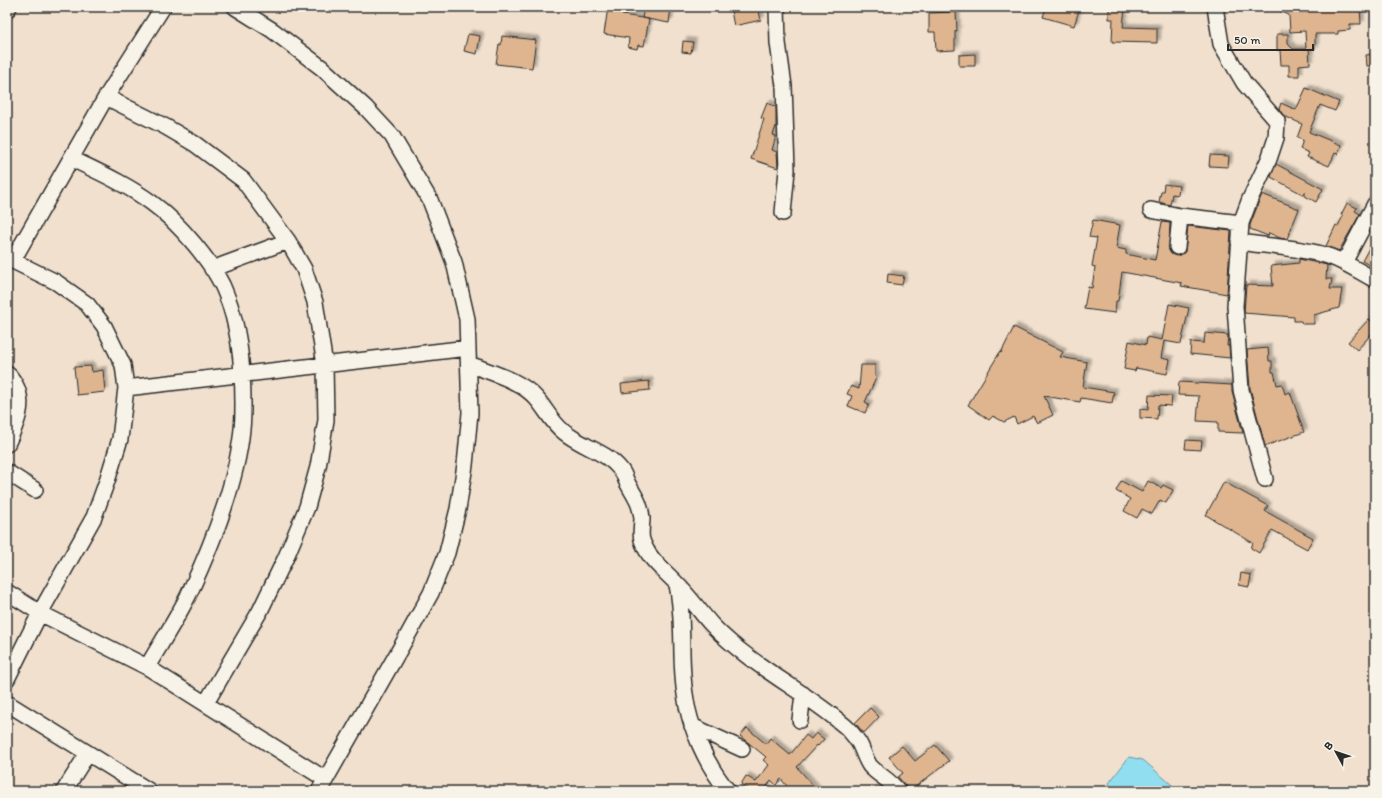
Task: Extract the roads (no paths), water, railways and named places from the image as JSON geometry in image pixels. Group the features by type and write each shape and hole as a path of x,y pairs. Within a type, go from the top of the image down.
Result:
{"street":[{"path":"7,680 40,612 94,517 120,439 126,388 123,365 104,326 87,304 56,282 10,259 72,158 106,97 163,7"},
{"path":"7,592 40,612 147,667 206,703 322,785 417,620 447,554 458,509 465,465 470,413 467,319 454,262 430,200 392,136 366,108 322,68 272,30 235,7"},
{"path":"777,7 778,43 784,86 787,170 783,213"},
{"path":"1215,7 1222,44 1244,83 1277,121 1276,138 1270,159 1250,199 1241,223 1236,306 1241,390 1265,479"},
{"path":"106,97 166,126 195,144 243,180 288,241 304,269 314,302 325,365 326,420 318,467 307,507 286,557 260,611 206,703"},
{"path":"72,158 115,180 152,203 186,235 212,269 226,293 240,345 243,374 242,429 234,472 222,512 206,554 187,596 147,667"},
{"path":"1341,261 1348,255 1375,204"},
{"path":"1151,210 1180,216 1241,223"},
{"path":"1176,247 1180,216"},
{"path":"212,269 288,241"},
{"path":"1239,242 1330,256 1375,280"},
{"path":"126,388 468,348"},
{"path":"469,364 514,381 526,388 536,398 562,431 582,444 600,452 622,470 628,485 637,497 641,509 642,539 647,551 656,564 677,584 713,625 751,660 803,694 852,733 869,765 898,791"},
{"path":"7,374 10,376 17,388 20,406 17,423 7,444"},
{"path":"7,472 35,490"},
{"path":"677,584 682,617 684,693 687,710 692,726 709,762 720,782 728,791"},
{"path":"800,720 803,694"},
{"path":"7,703 149,791"},
{"path":"692,726 742,749"},
{"path":"64,791 88,753"}],"water":[{"path":"1129,757 1143,760 1179,791 1113,791 1109,783"}]}
